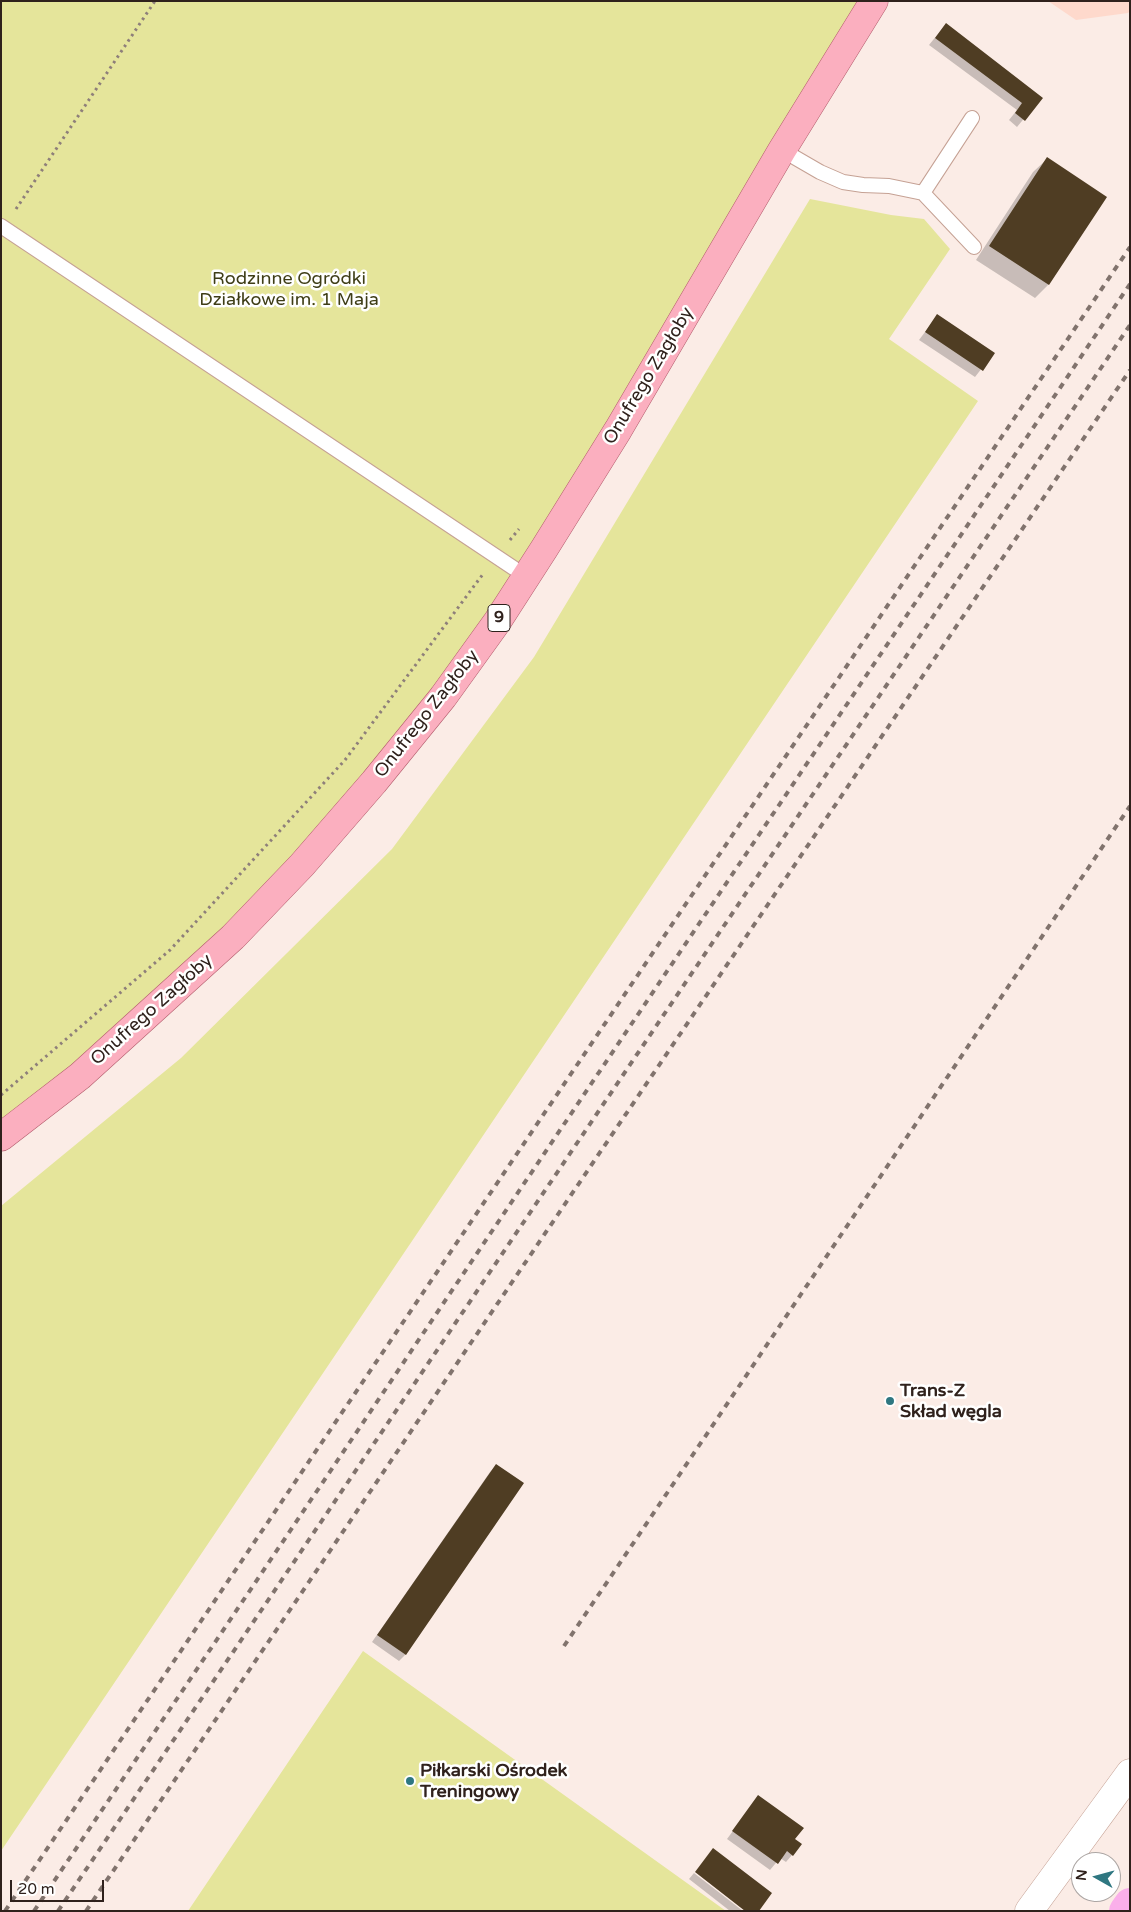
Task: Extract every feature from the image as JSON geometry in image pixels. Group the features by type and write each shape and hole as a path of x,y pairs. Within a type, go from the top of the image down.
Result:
{"main road":[{"name":"Onufrego Zagłoby","path":"1,1137 80,1076 233,937 295,872 374,782 443,697 497,622 618,430 782,150 874,1"}],"street":[{"path":"1029,1911 1130,1773"}],"lane":[{"path":"923,193 972,118"},
{"path":"782,150 820,172 843,182 889,186 923,193 974,247"},
{"path":"2,227 526,576"}],"path":[{"path":"2,227 155,1"},
{"path":"1,1095 170,950 338,768 524,521"}],"shaded area":[{"path":"1048,1 1130,1 1130,11 1128,13 1076,20"}],"green space":[{"name":"Rodzinne Ogródki Działkowe im. 1 Maja","path":"1,1 874,1 544,549 302,865 1,1135"},
{"path":"810,199 891,215 924,219 950,249 889,339 978,401 1,1851 1,1206 181,1058 392,849 534,657"},
{"name":"Piłkarski Ośrodek Treningowy","path":"363,1651 726,1911 188,1911"}],"building":[{"path":"946,23 1043,98 1025,121 1015,113 1022,103 935,38"},
{"path":"1047,157 1107,197 1049,285 989,246"},
{"path":"937,314 995,353 983,371 925,332"},
{"path":"496,1464 524,1483 406,1655 377,1635"},
{"path":"758,1795 804,1828 795,1839 802,1844 793,1856 787,1851 778,1864 732,1831"},
{"path":"713,1848 772,1893 759,1911 745,1911 695,1872"}],"waterway":[{"path":"1125,1911 1130,1904"}],"railway":[{"path":"5,1911 1130,247"},
{"path":"34,1911 1130,284"},
{"path":"58,1911 1130,325"},
{"path":"86,1911 1130,370"},
{"path":"564,1646 1130,806"}],"place":[{"name":"Trans-Z Skład węgla","path":"890,1401"},
{"name":"Piłkarski Ośrodek Treningowy","path":"410,1781"}]}
